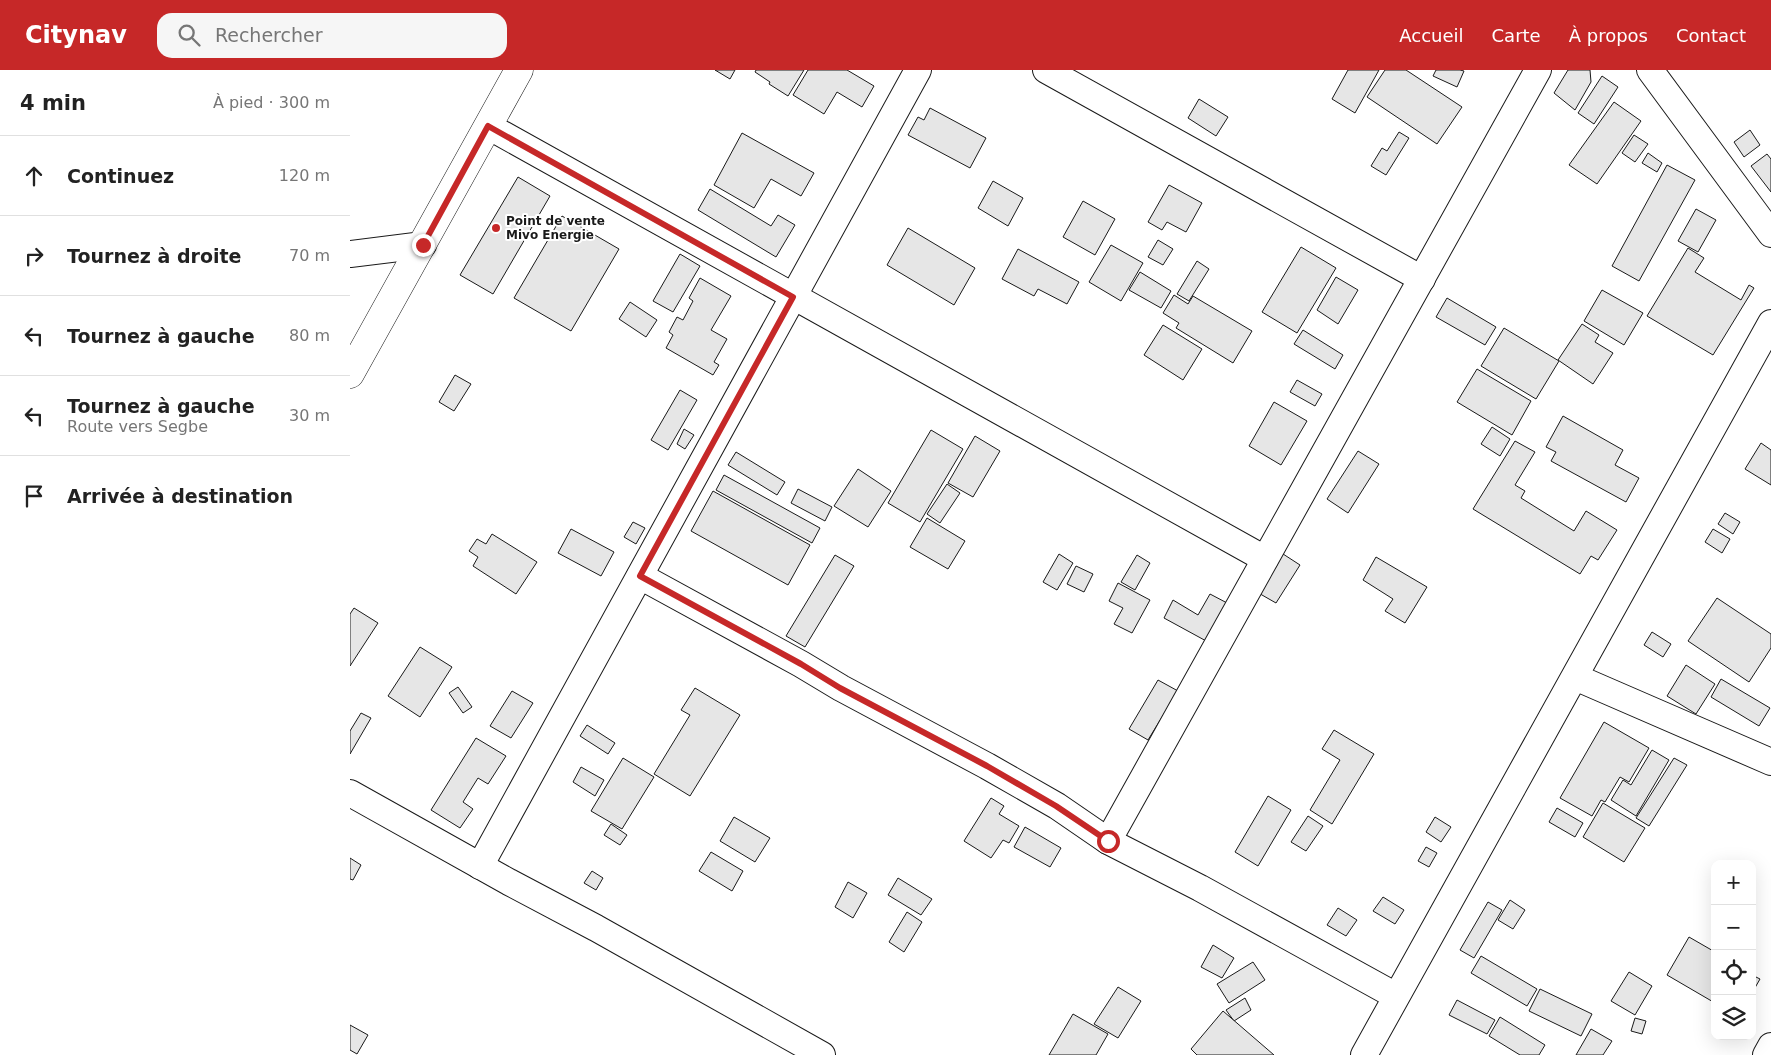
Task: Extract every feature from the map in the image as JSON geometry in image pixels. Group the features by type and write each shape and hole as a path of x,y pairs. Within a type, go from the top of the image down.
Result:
{"main road":[{"path":"350,374 519,70"}],"street":[{"path":"480,866 918,70"},
{"path":"1046,70 1422,279"},
{"path":"1108,841 1538,70"},
{"path":"1650,70 1771,234"},
{"path":"488,126 1265,559"},
{"path":"350,254 423,245"},
{"path":"1364,1055 1771,323"},
{"path":"640,576 801,664 840,688 987,766 1056,806 1108,841 1200,888 1396,996"},
{"path":"1575,677 1771,762"},
{"path":"350,793 480,866 574,915 822,1055"},
{"path":"1766,1055 1771,1046"}],"building":[{"path":"715,70 735,70 730,79"},
{"path":"756,70 804,70 788,96 769,84 770,82 755,72"},
{"path":"808,70 847,70 874,86 862,107 837,92 824,114 793,95"},
{"path":"1348,70 1379,70 1355,113 1332,99"},
{"path":"1385,70 1406,70 1462,107 1437,144 1367,97"},
{"path":"1436,70 1464,71 1457,87 1433,76"},
{"path":"1568,70 1590,70 1591,82 1575,110 1554,93"},
{"path":"1602,76 1618,87 1594,124 1578,113"},
{"path":"1199,99 1228,117 1216,136 1188,118"},
{"path":"1614,102 1641,121 1597,184 1569,165"},
{"path":"930,108 986,138 970,168 908,135 918,117 924,120"},
{"path":"1750,130 1760,145 1744,157 1734,142"},
{"path":"1399,132 1409,138 1386,175 1371,166 1382,148 1387,151"},
{"path":"742,133 814,173 801,196 771,179 754,208 714,185"},
{"path":"1634,135 1648,144 1635,162 1622,153"},
{"path":"1648,153 1662,163 1657,172 1642,163"},
{"path":"1767,154 1771,159 1771,192 1751,166"},
{"path":"1667,165 1695,180 1639,281 1612,266"},
{"path":"518,177 550,196 493,294 460,275"},
{"path":"993,181 1023,198 1008,226 978,208"},
{"path":"1169,185 1202,203 1186,232 1167,222 1162,230 1148,222"},
{"path":"710,189 771,226 778,215 795,225 776,257 698,210"},
{"path":"1083,201 1115,219 1095,255 1063,237"},
{"path":"1696,209 1716,220 1698,252 1678,241"},
{"path":"562,216 619,249 571,331 514,298"},
{"path":"908,228 975,268 954,305 887,265"},
{"path":"1158,240 1173,249 1163,265 1148,257"},
{"path":"1111,245 1143,263 1121,301 1089,282"},
{"path":"1301,247 1336,268 1297,333 1262,312"},
{"path":"1688,248 1704,258 1695,272 1741,300 1749,285 1754,288 1713,355 1647,316"},
{"path":"1018,249 1079,282 1067,304 1038,289 1034,296 1002,279"},
{"path":"680,254 700,266 673,312 653,301"},
{"path":"1197,261 1209,269 1189,301 1177,294"},
{"path":"1140,272 1171,291 1161,308 1129,290"},
{"path":"1336,277 1358,290 1338,324 1317,310"},
{"path":"700,278 731,296 711,330 727,339 714,362 719,365 713,375 666,348 673,335 669,332 677,317 683,320 693,301 689,298"},
{"path":"1602,290 1643,313 1624,345 1584,321"},
{"path":"1174,295 1188,304 1193,296 1252,331 1233,363 1176,328 1179,323 1163,313"},
{"path":"1447,298 1496,327 1485,345 1436,317"},
{"path":"630,302 657,320 646,337 619,319"},
{"path":"1582,324 1599,335 1595,342 1613,353 1593,384 1558,360"},
{"path":"1163,325 1202,349 1183,380 1144,355"},
{"path":"1504,328 1559,361 1536,399 1481,366"},
{"path":"1303,330 1343,355 1335,369 1294,344"},
{"path":"1477,369 1531,401 1512,435 1457,402"},
{"path":"455,375 471,384 454,411 439,402"},
{"path":"1297,380 1322,394 1315,406 1290,392"},
{"path":"680,390 697,400 668,450 651,440"},
{"path":"1274,402 1307,421 1281,465 1249,446"},
{"path":"1563,416 1623,450 1615,465 1639,478 1626,502 1551,461 1556,452 1546,447"},
{"path":"1492,427 1510,439 1500,456 1481,444"},
{"path":"684,429 694,435 685,449 677,444"},
{"path":"931,430 963,449 920,522 888,503"},
{"path":"975,436 1000,451 973,497 948,483"},
{"path":"1515,441 1535,452 1515,485 1525,491 1521,498 1574,531 1586,511 1617,530 1598,560 1591,556 1580,574 1473,509"},
{"path":"1761,443 1771,450 1771,485 1745,469"},
{"path":"1358,451 1379,464 1348,513 1327,499"},
{"path":"736,452 785,482 777,495 728,465"},
{"path":"858,469 891,491 868,527 834,506"},
{"path":"724,475 820,528 812,543 716,490"},
{"path":"947,484 960,493 940,523 927,514"},
{"path":"798,489 832,507 825,521 791,503"},
{"path":"713,491 810,545 788,585 691,531"},
{"path":"1725,513 1740,522 1733,534 1718,524"},
{"path":"927,518 965,541 948,569 910,547"},
{"path":"633,522 645,528 636,544 624,537"},
{"path":"571,529 614,552 601,576 558,553"},
{"path":"1713,529 1730,539 1722,553 1705,542"},
{"path":"492,534 537,562 516,594 473,566 478,557 469,551 477,539 486,544"},
{"path":"1280,552 1300,565 1276,603 1255,591"},
{"path":"1059,554 1073,563 1057,590 1043,582"},
{"path":"835,555 854,566 805,647 786,636"},
{"path":"1137,555 1150,563 1135,590 1121,582"},
{"path":"1376,557 1427,587 1405,623 1385,611 1393,599 1363,580"},
{"path":"1076,566 1093,574 1084,592 1067,584"},
{"path":"1118,583 1150,600 1132,633 1114,624 1123,608 1109,601"},
{"path":"1210,594 1229,604 1208,642 1164,618 1173,600 1198,615"},
{"path":"1717,598 1771,634 1771,648 1749,682 1688,641"},
{"path":"354,608 378,623 350,666 350,614"},
{"path":"1652,632 1671,644 1663,657 1644,645"},
{"path":"420,647 452,667 420,717 388,696"},
{"path":"1686,665 1715,684 1696,714 1667,696"},
{"path":"1721,679 1770,708 1759,726 1711,697"},
{"path":"1158,680 1178,691 1148,740 1129,729"},
{"path":"458,687 472,707 463,713 449,693"},
{"path":"695,688 740,715 690,796 654,774 690,715 681,710"},
{"path":"512,691 533,703 511,738 490,726"},
{"path":"361,713 371,718 350,754 350,731"},
{"path":"1604,722 1649,748 1629,782 1620,777 1605,802 1601,800 1592,816 1560,798"},
{"path":"587,725 615,743 608,754 580,736"},
{"path":"1334,730 1374,754 1332,824 1310,810 1340,760 1322,749"},
{"path":"476,738 506,756 488,784 478,778 463,802 473,809 460,828 431,810"},
{"path":"1652,750 1669,760 1636,816 1611,800 1623,780 1631,785"},
{"path":"623,758 654,777 622,829 591,811"},
{"path":"1674,758 1687,765 1649,826 1636,818"},
{"path":"581,767 604,780 595,796 573,782"},
{"path":"1268,796 1291,810 1258,866 1235,852"},
{"path":"991,798 1004,806 999,814 1019,826 1009,843 1003,840 991,858 964,841"},
{"path":"1603,803 1645,828 1624,862 1583,837"},
{"path":"1557,808 1583,823 1575,837 1549,822"},
{"path":"1308,816 1323,826 1306,851 1291,842"},
{"path":"734,817 770,838 755,862 720,841"},
{"path":"1435,817 1451,827 1441,842 1426,832"},
{"path":"611,824 627,835 620,845 604,835"},
{"path":"1025,827 1061,848 1050,867 1014,847"},
{"path":"1426,847 1437,853 1429,867 1418,861"},
{"path":"711,852 743,871 732,891 699,871"},
{"path":"350,858 361,865 353,880 350,879"},
{"path":"592,871 603,878 596,890 584,883"},
{"path":"898,878 932,899 921,915 888,895"},
{"path":"848,882 867,893 853,918 835,907"},
{"path":"1383,897 1404,910 1395,924 1373,911"},
{"path":"1510,900 1525,910 1513,929 1498,920"},
{"path":"1488,902 1502,910 1474,958 1460,950"},
{"path":"1338,908 1357,920 1346,936 1327,925"},
{"path":"907,912 922,922 904,952 889,942"},
{"path":"1689,937 1711,950 1711,1001 1667,975"},
{"path":"1213,945 1234,958 1222,978 1201,967"},
{"path":"1481,956 1537,989 1527,1006 1471,973"},
{"path":"1253,962 1265,980 1229,1003 1217,984"},
{"path":"1629,972 1652,986 1635,1015 1611,1001"},
{"path":"1756,977 1760,979 1756,986"},
{"path":"1118,987 1141,1001 1118,1038 1094,1024"},
{"path":"1540,989 1592,1014 1581,1036 1529,1011"},
{"path":"1245,998 1251,1010 1234,1021 1226,1010"},
{"path":"1457,1000 1495,1020 1487,1034 1449,1015"},
{"path":"1223,1011 1274,1055 1197,1055 1191,1049"},
{"path":"1073,1014 1108,1034 1096,1055 1049,1055"},
{"path":"1500,1017 1545,1045 1539,1055 1520,1055 1489,1036"},
{"path":"1635,1018 1646,1021 1642,1034 1631,1031"},
{"path":"350,1025 368,1035 357,1054 350,1050"},
{"path":"1591,1029 1612,1041 1603,1055 1576,1055"}],"place":[{"name":"Point de vente Mivo Energie","path":"496,228"}],"route":[{"path":"423,245 488,126 793,297 640,576 801,664 840,688 987,766 1056,806 1108,841"}]}
